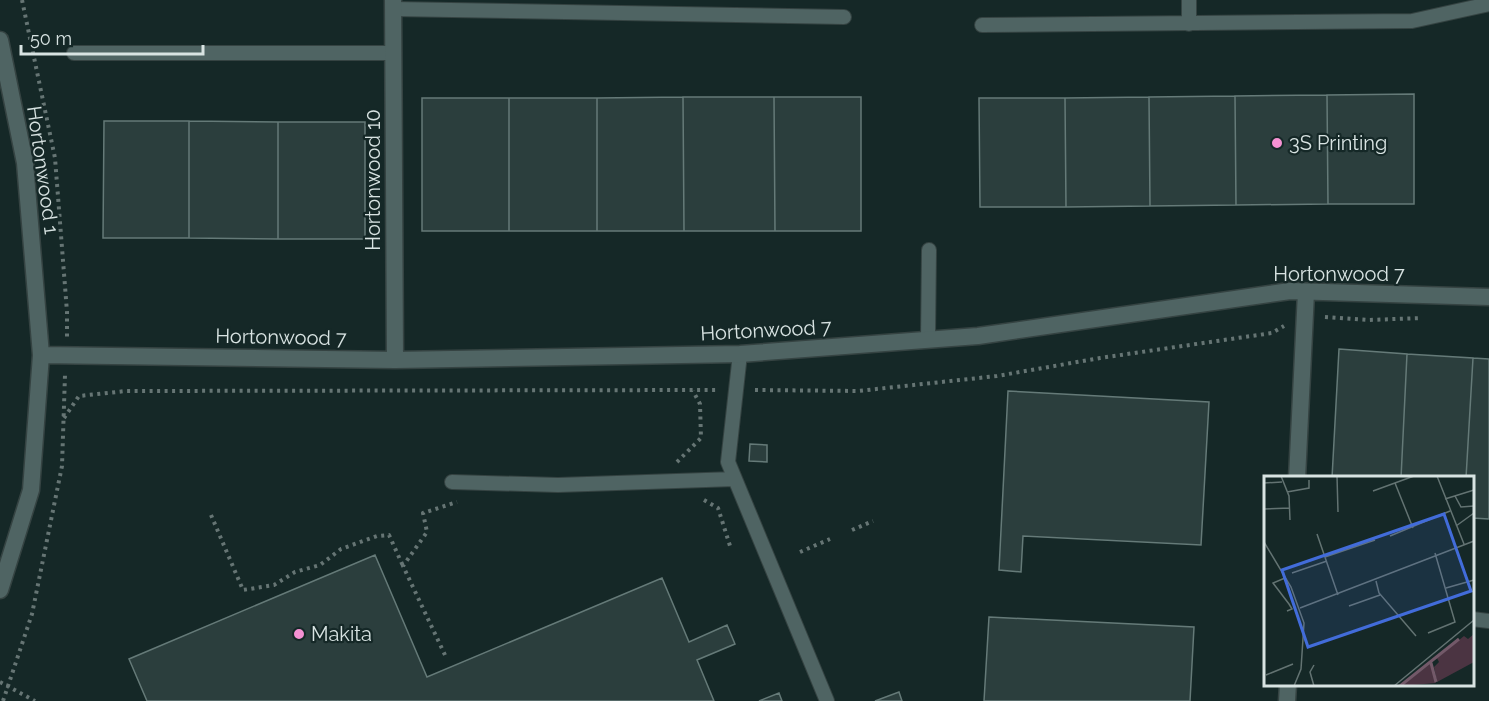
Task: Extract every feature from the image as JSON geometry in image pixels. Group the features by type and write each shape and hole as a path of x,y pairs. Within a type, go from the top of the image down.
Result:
{"street":[{"name":"Hortonwood 10","path":"393,4 395,360"},
{"name":"Hortonwood 1","path":"0,40 3,71 25,163 41,355 31,490 0,590"},
{"name":"Hortonwood 7","path":"41,355 395,360 740,354 978,336 1290,291 1489,297"},
{"path":"1297,476 1306,292"}],"lane":[{"path":"1189,0 1189,24"},
{"path":"393,4 844,17"},
{"path":"982,25 1412,21 1489,4"},
{"path":"74,53 394,53"},
{"path":"928,340 929,250"},
{"path":"740,354 728,462 827,701"},
{"path":"452,482 558,485 735,479"},
{"path":"1474,619 1489,621"}],"path":[{"path":"670,469 701,438 700,404 693,390"},
{"path":"702,499 718,508 731,549"},
{"path":"404,566 427,531 423,513 461,501"},
{"path":"211,514 243,590 274,585 296,572 320,565 340,549 376,536 389,535 445,655"},
{"path":"852,530 873,521"},
{"path":"800,552 830,539"},
{"path":"0,682 35,701"},
{"path":"3,701 9,687"}],"building":[{"path":"1414,94 1414,204 1328,204 1327,95"},
{"path":"1327,95 1328,204 1236,205 1235,96"},
{"path":"1235,96 1236,205 1150,206 1149,97"},
{"path":"683,97 684,231 597,231 597,98"},
{"path":"683,97 774,97 775,231 684,231"},
{"path":"774,97 861,97 861,231 775,231"},
{"path":"1149,97 1150,206 1066,207 1065,98"},
{"path":"422,98 509,98 509,231 422,231"},
{"path":"509,98 597,98 597,231 509,231"},
{"path":"979,98 1065,98 1066,207 980,207"},
{"path":"104,121 189,121 189,238 103,238"},
{"path":"189,121 278,122 278,239 189,238"},
{"path":"278,122 365,122 365,239 278,239"},
{"path":"1339,349 1407,354 1401,476 1332,476"},
{"path":"1407,354 1473,358 1466,476 1401,476"},
{"path":"1473,358 1489,359 1489,519 1474,518 1474,476 1466,476"},
{"path":"1008,391 1209,402 1201,545 1023,536 1021,572 999,570"},
{"path":"750,444 767,445 767,462 749,461"},
{"name":"Makita","path":"375,555 427,677 662,578 689,642 727,625 735,644 697,660 714,701 147,701 129,659"},
{"path":"989,617 1194,627 1190,701 984,701"},
{"path":"899,692 902,701 875,701"},
{"path":"779,693 782,701 759,701"}],"place":[{"name":"3S Printing","path":"1277,143"},
{"name":"Makita","path":"299,634"}]}
